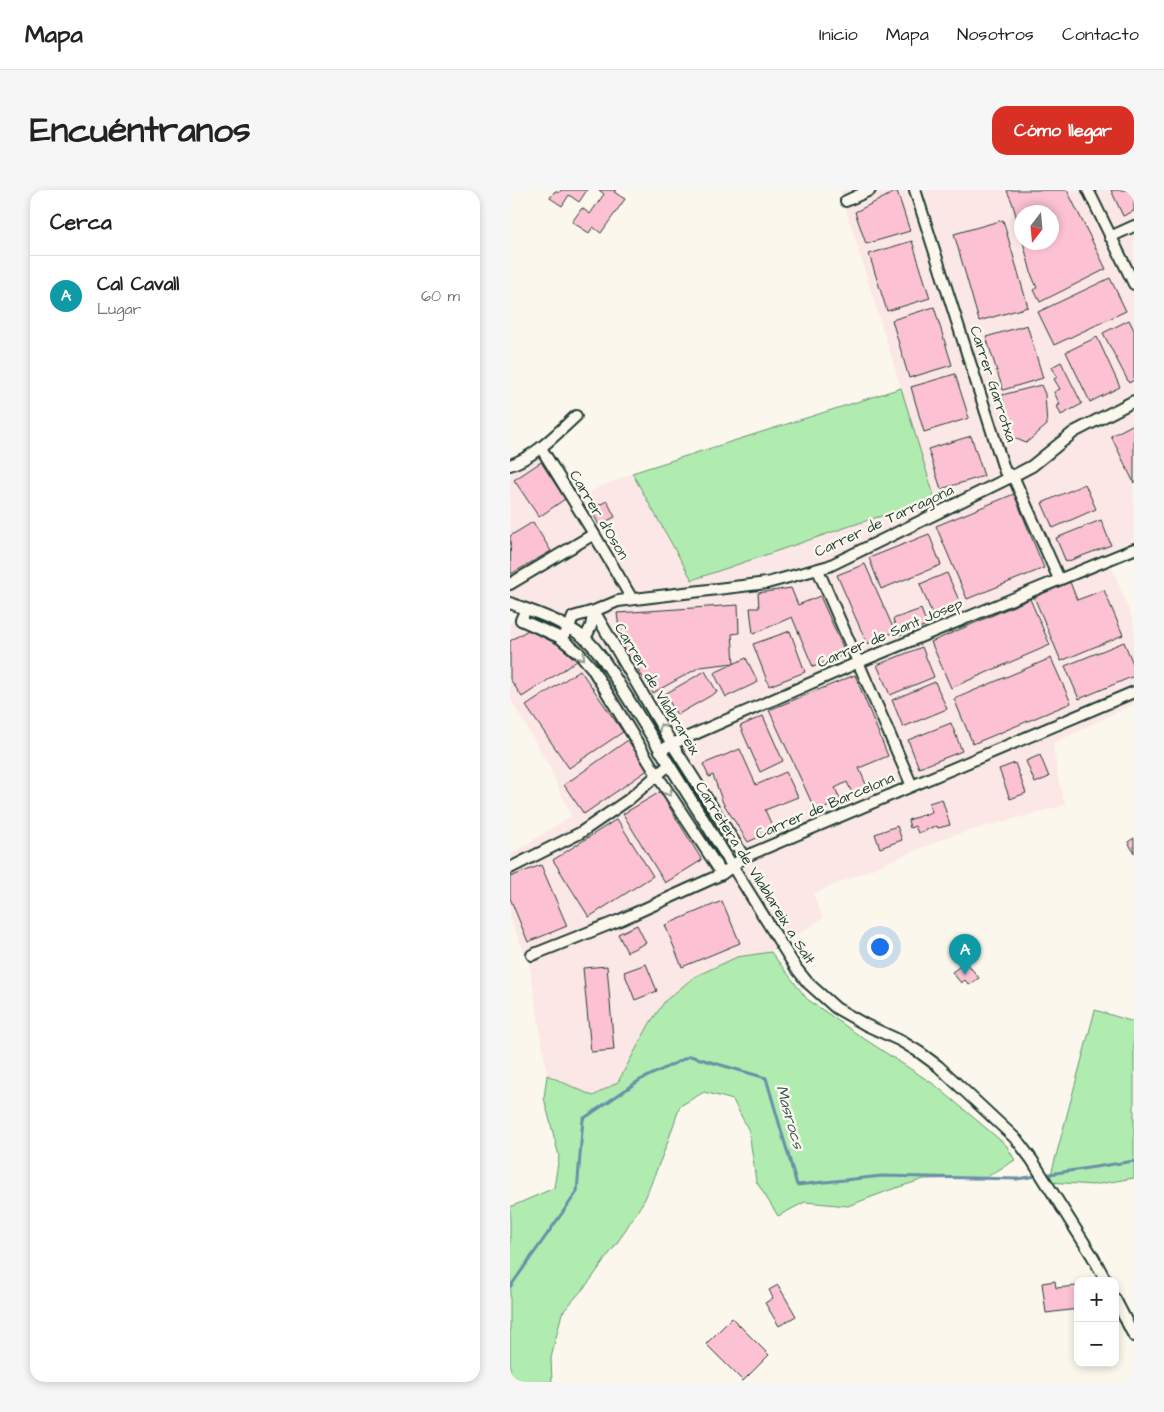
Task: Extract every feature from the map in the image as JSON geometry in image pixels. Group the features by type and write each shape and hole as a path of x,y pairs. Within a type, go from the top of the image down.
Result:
{"street":[{"path":"846,201 870,190"},
{"name":"Carrer Garrotxa","path":"915,190 1005,472 1013,476 1059,579"},
{"path":"1088,190 1134,284"},
{"path":"1110,238 1134,226"},
{"name":"Carrer de Tarragona","path":"548,618 574,617 618,601 767,583 829,566 1032,466 1074,432 1134,401"},
{"path":"510,465 524,460 541,448 576,416"},
{"name":"Carrer d'Oson","path":"541,448 632,599"},
{"path":"510,584 594,534"},
{"name":"Carrer de Sant Josep","path":"660,751 859,662 1134,549"},
{"path":"818,570 912,786"},
{"name":"Carretera de Vilablareix a Salt","path":"510,603 569,628 585,639 598,652 784,951 808,983 836,1008 866,1025 901,1041 938,1066 1017,1140 1039,1171 1104,1277"},
{"path":"526,609 521,620 562,639 579,653 592,668 657,775 722,874"},
{"path":"585,639 591,626 594,611"},
{"name":"Carrer de Vilabrareix","path":"594,611 672,744 744,857"},
{"path":"562,639 574,617"},
{"name":"Carrer de Barcelona","path":"532,955 620,920 722,874 744,857 1134,692"},
{"path":"510,868 580,833 628,800 669,765"},
{"path":"1119,1307 1134,1336"}],"shaded area":[{"path":"840,190 1134,190 1134,539 1106,552 1134,623 1134,704 1053,743 1057,774 1065,805 947,837 813,894 823,918 771,952 737,957 694,977 665,1001 650,1023 618,1082 593,1096 547,1075 530,967 510,918 510,855 571,816 550,768 510,698 510,623 520,614 510,610 510,457 542,443 580,496 632,473 692,580 935,499"}],"green space":[{"path":"901,388 935,499 692,580 632,473"},
{"path":"771,952 807,999 935,1085 1006,1145 1015,1160 985,1178 924,1179 848,1206 805,1202 778,1216 756,1181 749,1131 733,1100 704,1092 680,1106 645,1199 589,1282 562,1313 551,1358 552,1382 510,1382 510,1207 554,1188 559,1156 544,1098 547,1075 593,1096 618,1082 650,1023 665,1001 694,977 737,957"},
{"path":"1095,1010 1134,1022 1134,1178 1093,1185 1049,1182"}],"building":[{"path":"561,190 587,190 579,202 569,195 562,206 550,198 555,191 559,193"},
{"path":"599,190 616,190 614,192 625,199 601,233 593,227 589,233 572,222 582,208 590,214 604,194"},
{"path":"1067,190 1106,269 1040,302 1034,290 1037,288 1025,250 1059,250 1059,205 1014,205 1014,209 1007,191"},
{"path":"1111,190 1134,190 1134,211 1123,216"},
{"path":"897,191 910,231 866,244 855,212"},
{"path":"1003,220 1028,307 979,321 954,234"},
{"path":"912,241 930,298 887,311 869,254"},
{"path":"1110,278 1126,311 1054,345 1038,312"},
{"path":"934,307 952,365 909,378 892,320"},
{"path":"1129,320 1134,330 1134,380 1129,383 1103,333"},
{"path":"1027,325 1043,378 1003,390 986,337"},
{"path":"1097,337 1120,387 1090,402 1066,352"},
{"path":"1061,362 1082,404 1061,415 1057,406 1060,405 1054,392 1060,389 1054,379 1057,377 1052,367"},
{"path":"955,374 969,418 924,432 911,387"},
{"path":"1041,385 1045,394 1047,425 1026,443 1012,437 1002,395"},
{"path":"1134,424 1134,483 1111,436"},
{"path":"971,436 984,476 941,489 928,449"},
{"path":"541,462 565,499 539,517 514,480"},
{"path":"1085,484 1096,509 1053,528 1042,503"},
{"path":"1014,494 1044,568 967,599 936,526"},
{"path":"607,501 615,517 599,525 591,509"},
{"path":"1101,520 1111,545 1066,562 1056,538"},
{"path":"533,522 551,551 511,574 510,536"},
{"path":"929,534 941,565 881,589 869,558"},
{"path":"865,564 895,632 867,644 837,575"},
{"path":"947,573 961,605 933,616 920,584"},
{"path":"1070,582 1077,600 1104,590 1123,635 1061,661 1034,597"},
{"path":"791,588 798,605 820,596 846,654 813,667 792,617 753,634 750,608 759,608 758,593"},
{"path":"1030,599 1050,645 951,688 931,642"},
{"path":"738,605 739,633 732,634 734,663 700,667 653,693 621,644 617,613"},
{"path":"921,609 927,625 899,635 893,619"},
{"path":"528,630 557,644 577,661 522,697 510,679 510,641"},
{"path":"790,631 805,672 769,686 753,644"},
{"path":"1124,642 1134,666 1134,676 1079,699 1065,666"},
{"path":"922,647 934,677 890,695 877,665"},
{"path":"746,658 758,682 726,697 714,673"},
{"path":"1051,658 1071,703 973,744 954,699"},
{"path":"580,670 623,732 569,768 526,706"},
{"path":"705,671 717,692 677,715 665,694"},
{"path":"855,675 888,756 859,768 868,789 853,795 847,782 835,788 841,801 816,812 769,710"},
{"path":"935,682 947,709 903,727 892,700"},
{"path":"763,716 783,761 760,772 740,726"},
{"path":"951,723 962,751 919,768 908,740"},
{"path":"628,740 649,769 584,814 564,785"},
{"path":"740,749 756,785 786,772 798,797 765,810 774,830 748,842 723,803 713,775 709,777 703,764"},
{"path":"1040,755 1049,777 1035,783 1026,761"},
{"path":"1015,763 1026,793 1010,799 999,769"},
{"path":"660,792 702,860 665,883 623,814"},
{"path":"942,799 950,825 938,828 937,826 918,833 915,826 910,828 908,820 932,812 929,803"},
{"path":"617,819 653,876 589,917 553,860"},
{"path":"897,826 902,840 880,848 875,834"},
{"path":"1134,838 1134,853 1128,842"},
{"path":"541,865 567,926 528,942 510,898 510,877"},
{"path":"722,901 740,943 682,967 665,925"},
{"path":"637,925 646,943 627,952 618,934"},
{"path":"966,962 979,978 969,985 965,980 961,983 952,972"},
{"path":"646,964 657,991 635,1000 624,972"},
{"path":"607,966 614,1050 591,1052 583,968"},
{"path":"1055,1281 1056,1288 1074,1286 1074,1310 1046,1313 1042,1283"},
{"path":"778,1285 796,1316 779,1326 765,1303 773,1298 769,1290"},
{"path":"732,1318 769,1355 743,1381 706,1344"}],"waterway":[{"name":"Masrocs","path":"510,1287 577,1192 583,1119 640,1080 690,1056 766,1078 797,1185 882,1176 1017,1179 1134,1161"}],"place":[{"name":"Cal Cavall","path":"965,975"}]}
